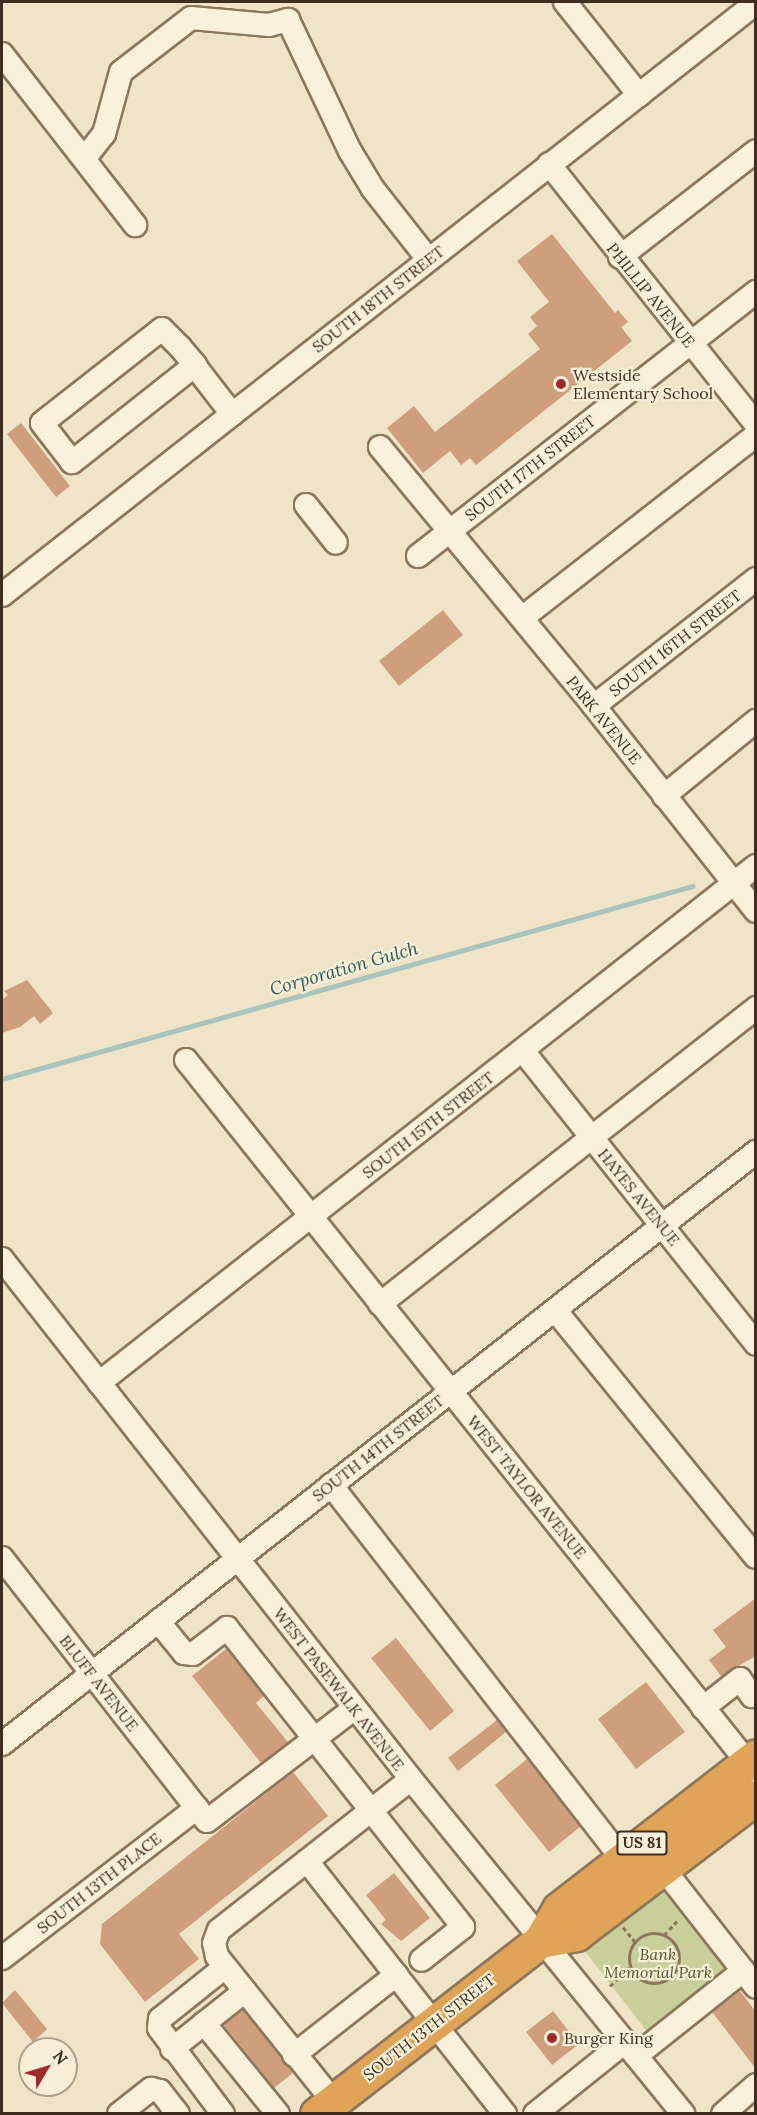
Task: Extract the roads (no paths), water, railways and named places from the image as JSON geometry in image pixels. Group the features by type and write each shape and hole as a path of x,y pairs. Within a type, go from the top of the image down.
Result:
{"highway":[{"name":"SOUTH 13TH STREET","path":"322,2110 540,1941 559,1909 622,1859 753,1764"},
{"name":"SOUTH 13TH STREET","path":"540,1941 576,1934 756,1797"}],"street":[{"path":"565,2 639,95"},
{"name":"SOUTH 18TH STREET","path":"2,595 756,3"},
{"path":"85,158 104,134 122,72 191,18 269,25 285,11 350,151 428,259"},
{"path":"2,54 135,225"},
{"path":"620,257 756,151"},
{"name":"PHILLIP AVENUE","path":"549,164 688,344 756,424"},
{"name":"SOUTH 17TH STREET","path":"418,556 756,292"},
{"path":"195,365 72,462 42,423 162,329 195,365 232,414"},
{"path":"522,618 756,435"},
{"name":"PARK AVENUE","path":"380,447 435,519 450,530 594,706 756,911"},
{"path":"306,505 336,543"},
{"name":"SOUTH 16TH STREET","path":"594,706 756,579"},
{"path":"664,796 756,721"},
{"name":"SOUTH 15TH STREET","path":"99,1383 756,866"},
{"path":"381,1304 756,1008"},
{"name":"HAYES AVENUE","path":"523,1051 756,1344"},
{"name":"WEST TAYLOR AVENUE","path":"186,1060 703,1708 753,1764"},
{"name":"SOUTH 14TH STREET","path":"2,1744 756,1152"},
{"name":"WEST PASEWALK AVENUE","path":"2,1259 236,1559 540,1941 683,2114"},
{"path":"555,1310 756,1557"},
{"path":"332,1485 622,1859"},
{"name":"BLUFF AVENUE","path":"2,1558 197,1808"},
{"path":"158,1621 184,1653 193,1654 227,1628 463,1927 421,1960"},
{"path":"703,1708 740,1679 753,1696"},
{"path":"197,1808 207,1821 355,1708"},
{"path":"322,2110 294,2055 225,1967 214,1943 219,1930 411,1779"},
{"name":"SOUTH 13TH PLACE","path":"4,1952 197,1808"},
{"path":"307,1861 505,2114"},
{"path":"535,2114 631,2049 749,1979 662,1867"},
{"path":"223,2114 162,2036 160,2019 225,1967"},
{"path":"294,2055 396,1975"},
{"path":"172,2049 244,1991"},
{"path":"204,2024 278,2114"},
{"path":"119,2114 151,2089 160,2091 178,2114"},
{"path":"723,2114 747,2091"}],"waterway":[{"name":"Corporation Gulch","path":"2,1079 693,886"}],"place":[{"name":"Westside Elementary School","path":"561,384"},
{"name":"Burger King","path":"552,2038"}],"park label":[{"name":"Bank Memorial Park","path":"658,1963"}]}
